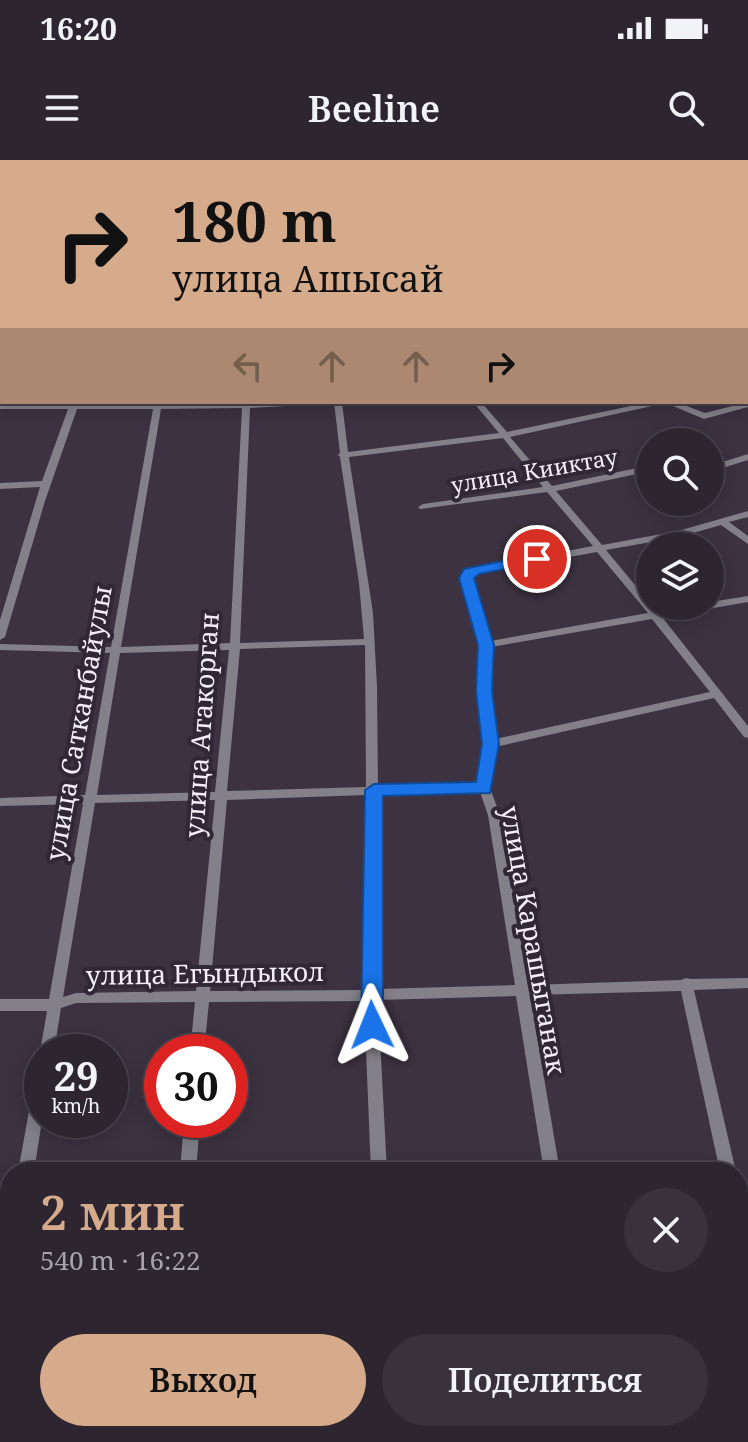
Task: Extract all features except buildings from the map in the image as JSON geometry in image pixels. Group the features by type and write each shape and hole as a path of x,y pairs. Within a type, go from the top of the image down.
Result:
{"street":[{"path":"0,407 246,404"},
{"name":"улица Атакорган","path":"199,1034 235,646 246,404"},
{"path":"338,404 342,455 364,572 370,642 374,790 371,995 379,1162"},
{"path":"479,404 636,593"},
{"path":"598,404 606,414"},
{"path":"342,455 506,435 653,404"},
{"path":"674,404 704,416 748,404"},
{"path":"0,637 45,484 73,405"},
{"name":"улица Сатканбайулы","path":"50,1034 157,405"},
{"path":"724,465 748,457"},
{"name":"улица Кииктау","path":"423,507 550,489 636,471"},
{"path":"0,486 45,484"},
{"name":"улица Карашыганак","path":"550,1162 494,815 484,788 490,744 484,691 486,645 466,585 469,572 654,539 724,523 748,514"},
{"path":"724,523 748,541"},
{"path":"724,603 748,599"},
{"path":"486,645 636,618"},
{"path":"659,620 748,734"},
{"path":"0,647 117,650 370,642"},
{"path":"490,744 717,694"},
{"path":"0,802 484,788"},
{"path":"686,983 726,1162"},
{"name":"улица Егындыкол","path":"0,1005 55,1005 76,998 371,995 748,983"},
{"path":"28,1162 32,1138"},
{"path":"189,1162 191,1138"}],"route":[{"path":"372,1025 374,790 484,788 490,744 484,691 486,645 466,578 469,572 537,559"}]}
